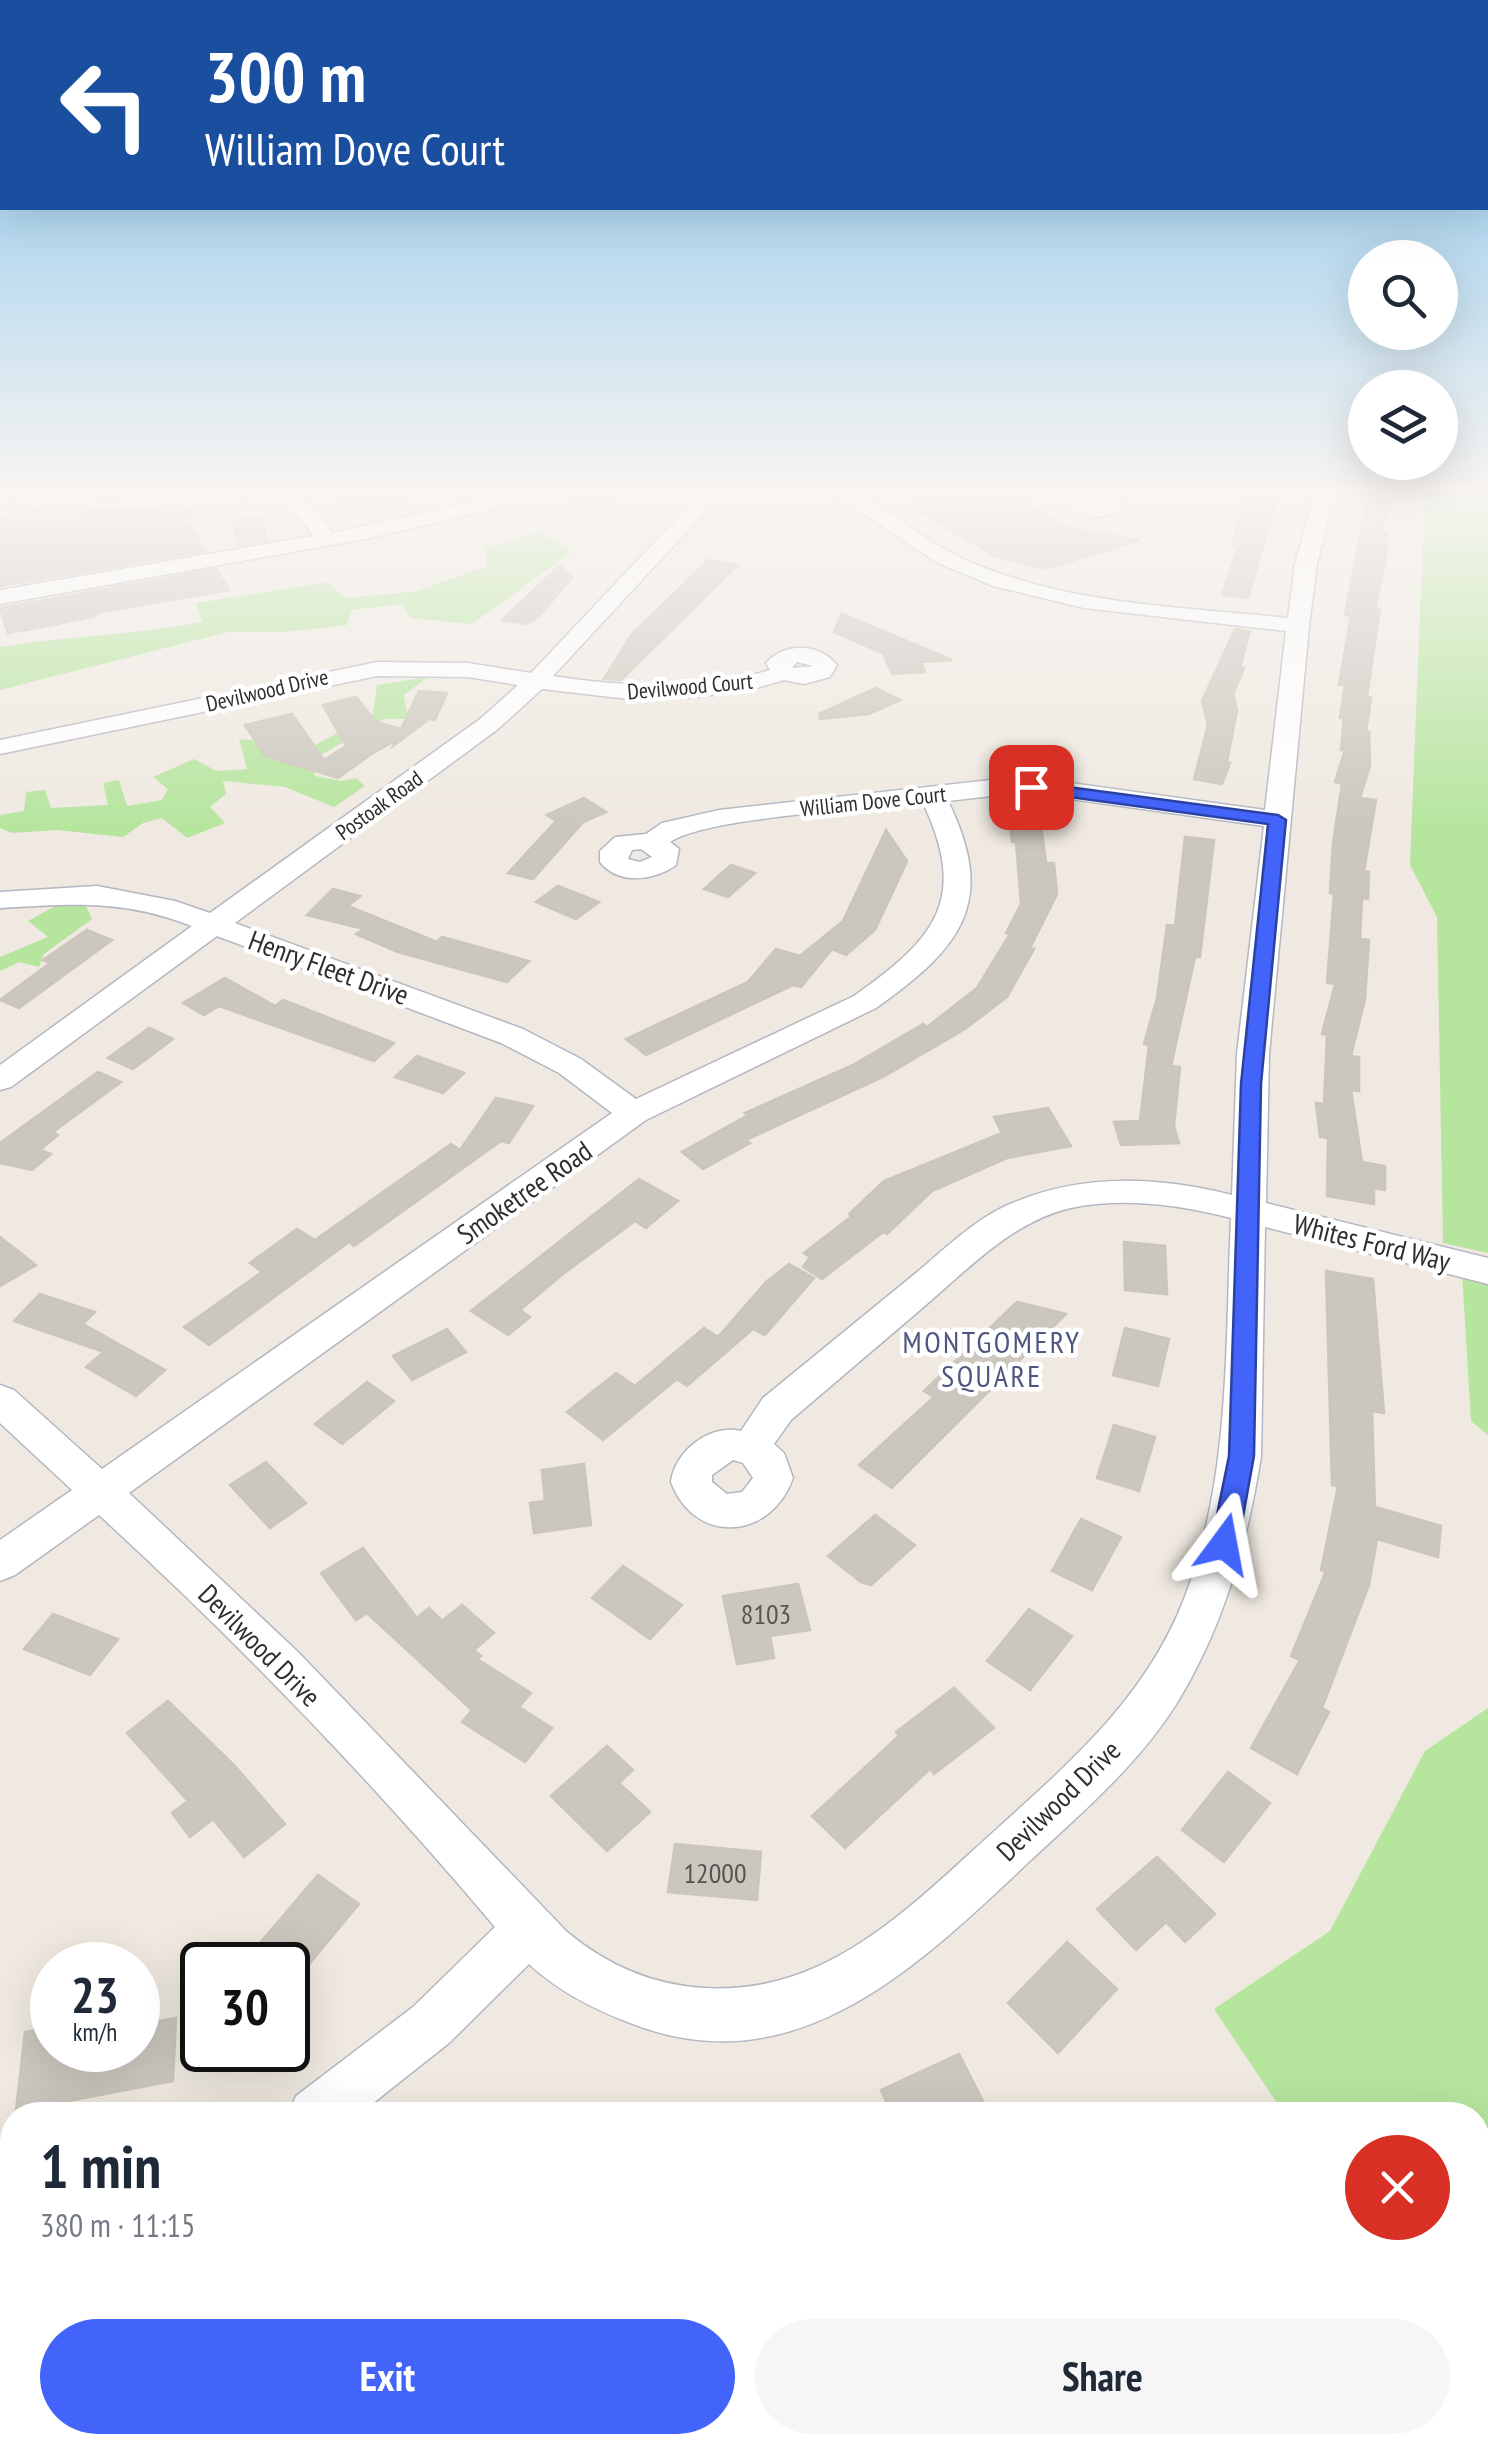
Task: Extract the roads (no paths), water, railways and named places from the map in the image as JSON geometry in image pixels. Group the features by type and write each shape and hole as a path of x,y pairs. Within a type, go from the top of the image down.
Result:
{"street":[{"name":"Postoak Road","path":"0,1080 490,724 611,600"},
{"path":"1089,600 1298,626"},
{"name":"Devilwood Drive","path":"0,1400 233,1617 568,1966 613,1991 658,2007 713,2015 755,2013 795,2004 844,1985 890,1957 923,1931 1096,1767 1164,1685 1208,1592 1224,1544 1242,1456 1253,1054 1301,600"},
{"name":"Devilwood Drive","path":"0,747 354,672 446,668 536,681"},
{"name":"Devilwood Court","path":"536,681 613,692 660,693 750,683 783,673"},
{"name":"William Dove Court","path":"652,842 671,829 719,818 1000,787 1049,788 1278,820"},
{"name":"Smoketree Road","path":"0,1564 634,1114 864,1002 922,957 948,921 960,870 955,846 932,794"},
{"name":"Henry Fleet Drive","path":"0,900 55,894 116,896 161,905 512,1036 570,1066 634,1114"},
{"name":"Whites Ford Way","path":"751,1447 777,1409 978,1241 1024,1211 1066,1196 1118,1190 1202,1199 1488,1271"},
{"path":"332,2102 430,2024 529,1929"}],"district":[{"name":"MONTGOMERY SQUARE","path":"992,1358"}]}
